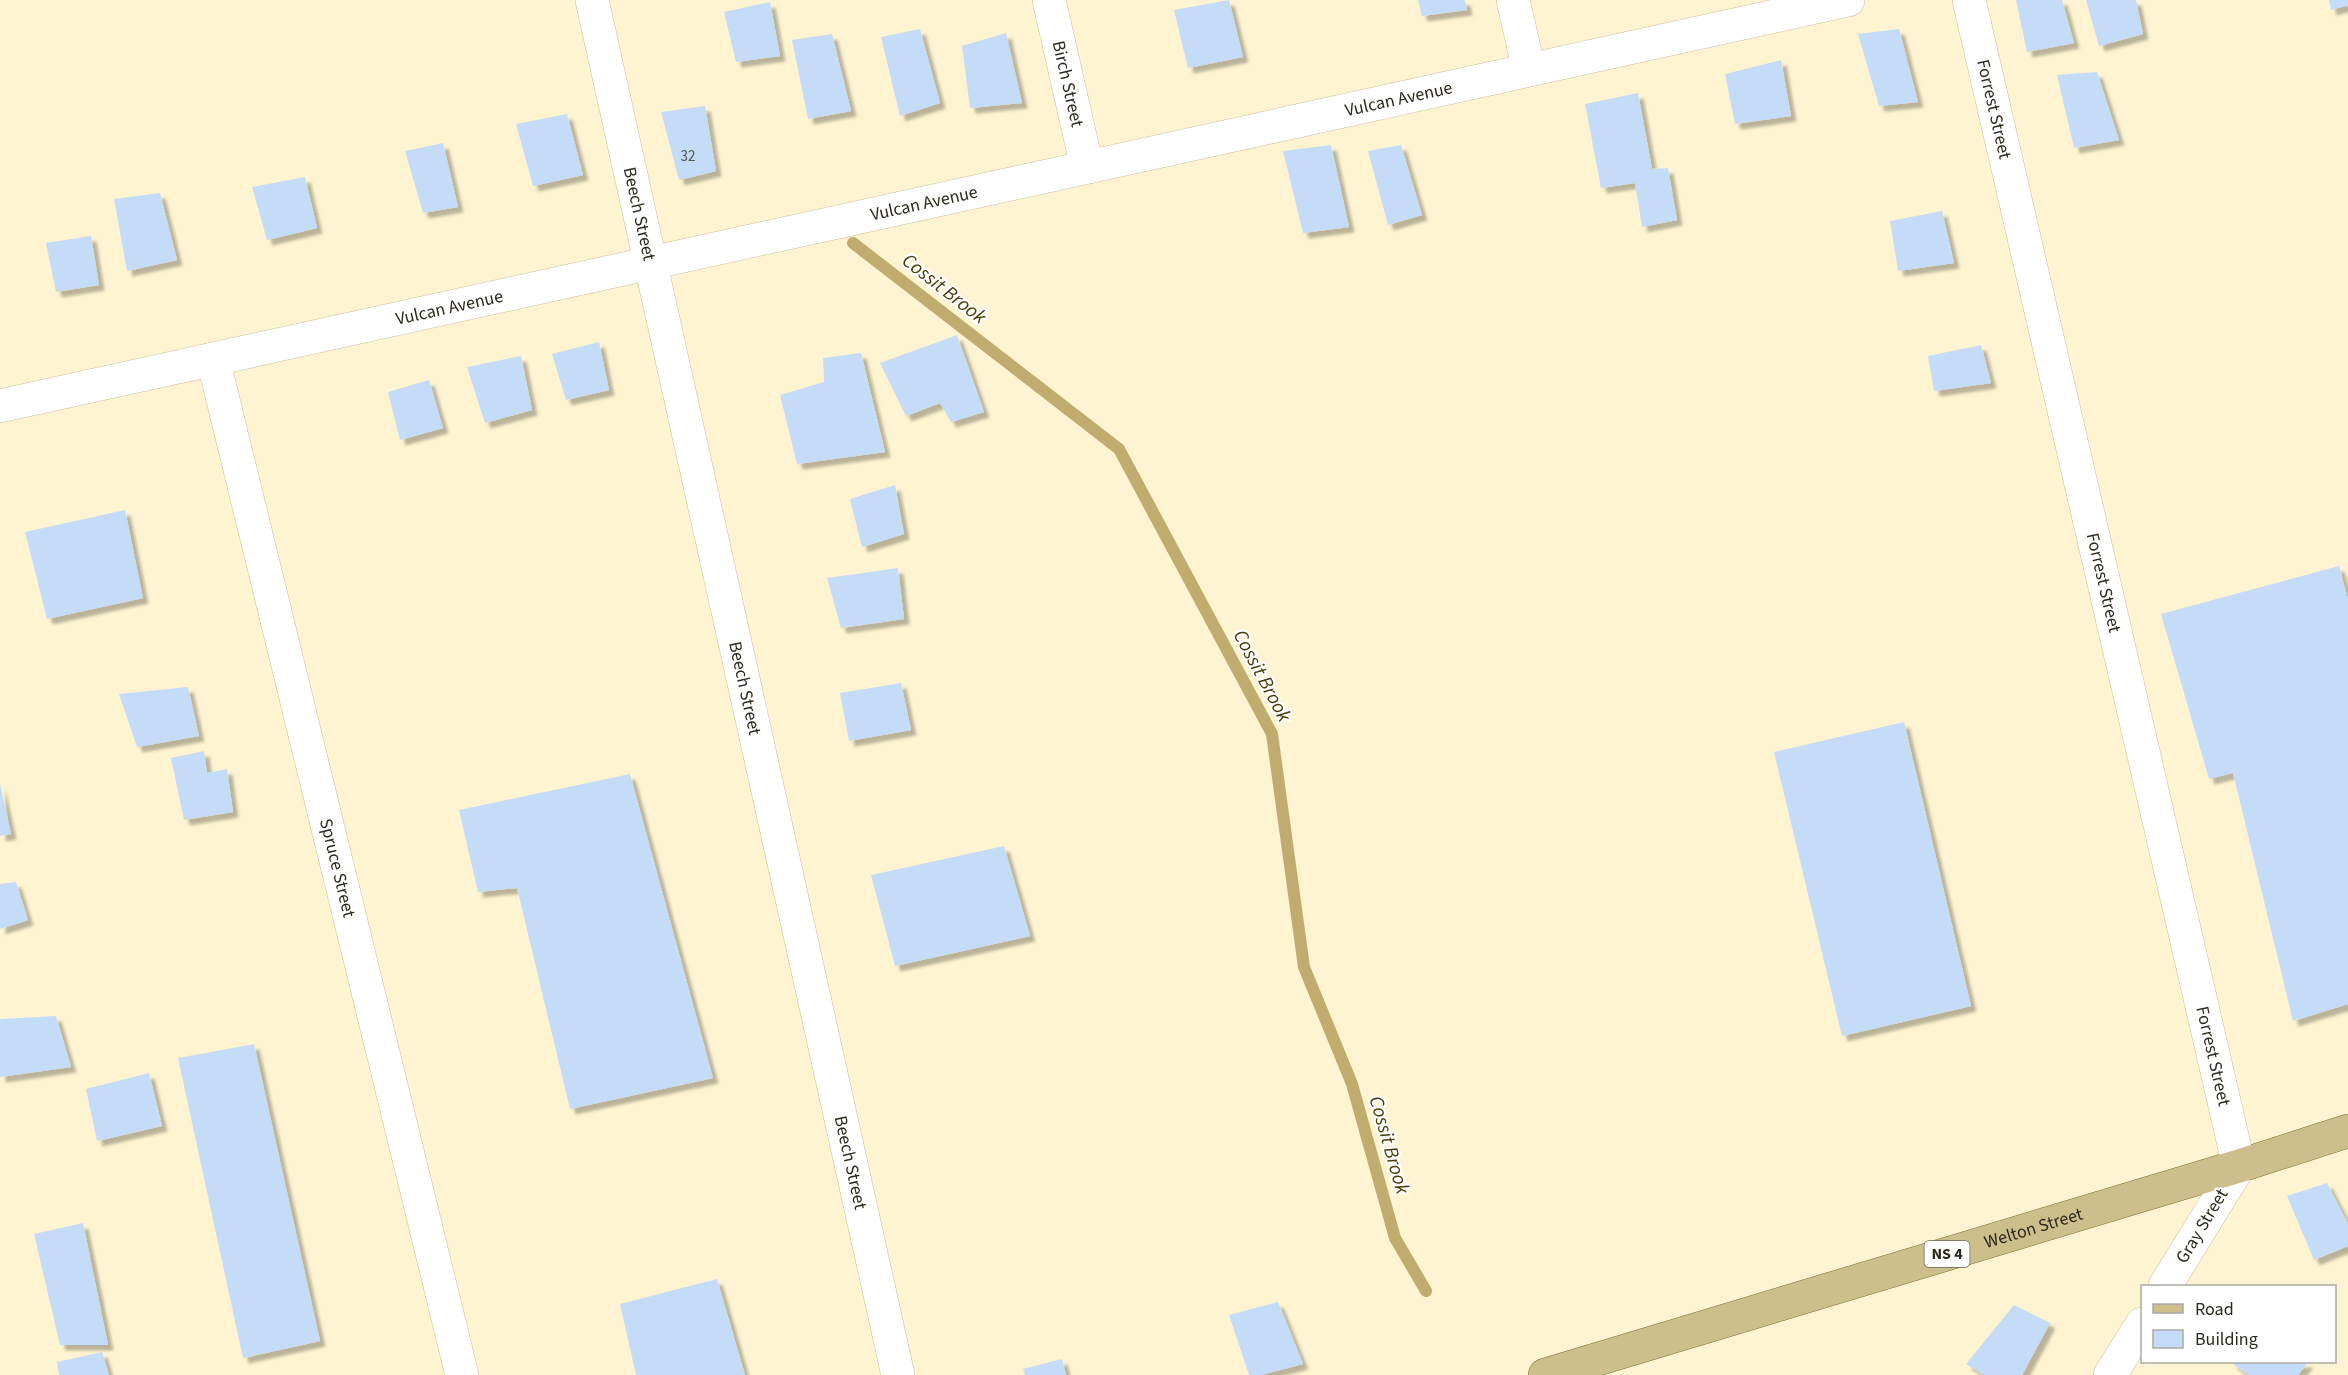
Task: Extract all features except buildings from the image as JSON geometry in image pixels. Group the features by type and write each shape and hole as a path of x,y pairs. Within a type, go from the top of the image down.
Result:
{"main road":[{"name":"Welton Street","path":"1545,1375 2348,1131"}],"street":[{"name":"Beech Street","path":"592,0 898,1375"},
{"name":"Birch Street","path":"1049,0 1087,167"},
{"path":"1513,0 1529,70"},
{"name":"Vulcan Avenue","path":"0,406 1848,0"},
{"name":"Forrest Street","path":"1969,0 2239,1166"},
{"name":"Spruce Street","path":"213,359 462,1375"},
{"name":"Gray Street","path":"2166,1285 2239,1166"},
{"path":"2120,1371 2141,1326"}],"waterway":[{"name":"Cossit Brook","path":"853,243 1119,449 1272,734 1304,967 1352,1084 1395,1238 1426,1291"}]}
